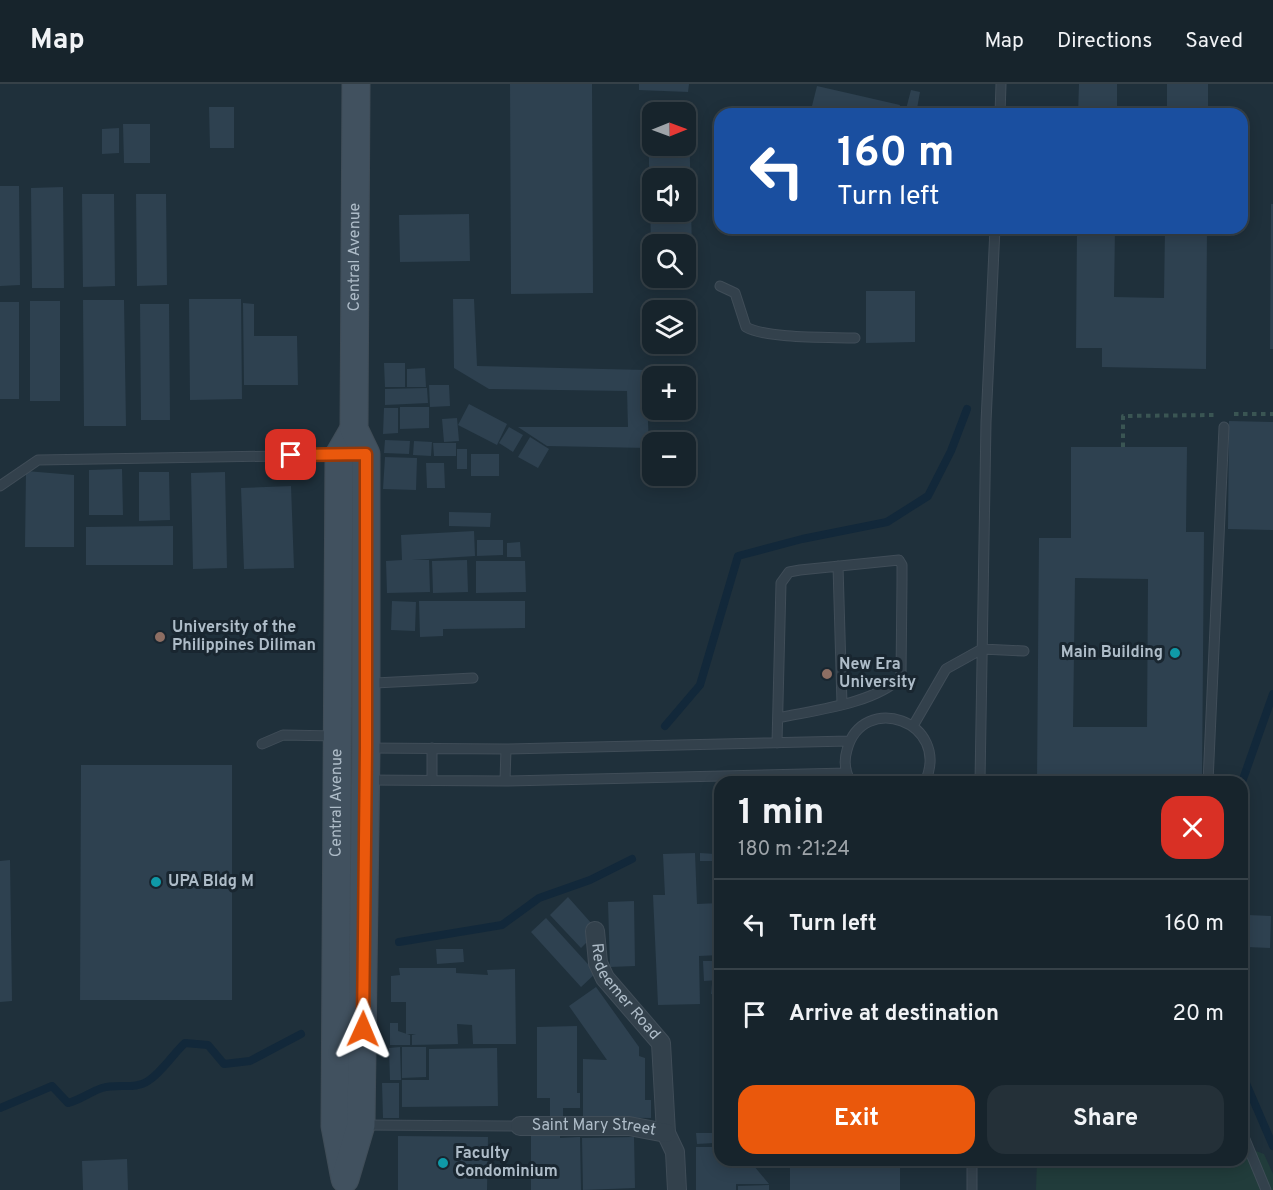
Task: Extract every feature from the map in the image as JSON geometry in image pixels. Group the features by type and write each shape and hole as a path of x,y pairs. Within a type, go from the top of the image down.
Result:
{"main road":[{"name":"Central Avenue","path":"345,1185 361,1125 352,780 349,745 356,84"},
{"name":"Central Avenue","path":"345,1185 335,1126 352,780"}],"street":[{"name":"Redeemer Road","path":"595,931 598,963 605,978 661,1042 666,1133 675,1152 677,1190"},
{"name":"Saint Mary Street","path":"520,1126 629,1126 666,1133"}],"lane":[{"path":"1000,108 1001,84"},
{"path":"980,776 986,422 995,234"},
{"path":"720,286 735,293 746,327 750,329 770,333 855,338"},
{"path":"1208,776 1224,427"},
{"path":"0,486 38,460 353,449"},
{"path":"777,743 781,583 789,573 898,560 902,565 903,580 901,677 893,686 867,698 778,718"},
{"path":"838,566 842,704"},
{"path":"913,726 946,669 982,649 1024,651"},
{"path":"375,683 473,678"},
{"path":"849,776 846,753 849,741 866,723 890,718 913,726 928,745 930,769 928,776"},
{"path":"262,744 283,735 349,745 506,749 849,741"},
{"path":"432,748 432,780"},
{"path":"505,781 506,749"},
{"path":"352,780 714,779"},
{"path":"361,1125 520,1126"},
{"path":"1248,1146 1266,1190"},
{"path":"972,1166 972,1190"}],"path":[{"path":"1123,447 1123,416 1273,414"}],"green space":[{"path":"1248,1148 1264,1154 1273,1174 1273,1190 1036,1190 1037,1166 1248,1166"}],"building":[{"path":"510,84 592,84 593,293 511,294"},
{"path":"639,84 689,84 688,92 639,90"},
{"path":"1079,84 1117,84 1117,108 1078,108"},
{"path":"1167,84 1208,84 1208,108 1167,108"},
{"path":"817,86 900,105 899,108 812,108"},
{"path":"911,90 920,92 917,108 906,108"},
{"path":"209,107 234,107 234,148 210,148"},
{"path":"123,124 150,124 150,163 124,163"},
{"path":"119,128 119,153 102,154 102,129"},
{"path":"649,156 690,156 690,168 649,168"},
{"path":"0,186 19,186 20,285 0,286"},
{"path":"63,187 64,288 32,288 31,188"},
{"path":"82,194 114,194 115,286 83,287"},
{"path":"136,194 166,194 167,285 137,286"},
{"path":"1271,204 1273,204 1273,349 1270,349"},
{"path":"469,214 470,261 400,262 399,215"},
{"path":"650,222 691,222 692,234 651,234"},
{"path":"1077,234 1115,234 1114,297 1164,298 1165,234 1207,234 1206,369 1102,367 1102,348 1076,348"},
{"path":"866,291 915,291 915,342 866,343"},
{"path":"189,299 241,299 242,399 190,400"},
{"path":"453,299 474,299 477,366 642,370 642,420 648,420 648,432 642,432 642,448 547,446 518,427 628,427 627,391 489,389 454,368"},
{"path":"83,300 124,300 126,426 84,426"},
{"path":"30,301 60,301 60,401 30,401"},
{"path":"0,302 19,302 19,399 0,399"},
{"path":"243,303 254,304 254,336 297,336 298,385 244,385"},
{"path":"140,304 169,304 170,420 141,420"},
{"path":"384,363 405,363 405,387 385,387"},
{"path":"425,368 426,387 407,387 407,369"},
{"path":"429,385 449,385 450,406 430,407"},
{"path":"427,388 428,403 385,405 385,389"},
{"path":"469,404 507,424 497,445 458,425"},
{"path":"400,407 429,407 429,428 400,429"},
{"path":"384,408 398,408 398,433 383,434"},
{"path":"457,418 459,441 444,442 442,419"},
{"path":"1229,421 1273,422 1273,530 1228,529"},
{"path":"509,427 523,435 513,452 499,443"},
{"path":"530,437 549,449 538,468 518,457"},
{"path":"385,440 410,441 409,454 384,453"},
{"path":"414,441 432,442 431,456 413,455"},
{"path":"433,443 456,443 456,456 434,456"},
{"name":"Main Building","path":"1071,447 1187,447 1186,532 1204,532 1202,776 1037,776 1039,538 1071,538","holes":["1075,578 1148,579 1147,727 1073,727"]},
{"path":"457,449 467,449 467,469 457,469"},
{"path":"471,454 499,454 499,476 471,476"},
{"path":"385,457 417,458 416,490 383,489"},
{"path":"426,463 444,463 445,488 427,488"},
{"path":"122,469 123,515 89,515 89,470"},
{"path":"26,471 74,475 74,547 25,547"},
{"path":"139,472 169,472 170,520 139,521"},
{"path":"225,472 227,568 193,569 191,473"},
{"path":"291,486 294,568 244,569 241,488"},
{"path":"449,512 491,513 490,527 449,526"},
{"path":"173,526 173,565 86,565 86,527"},
{"path":"474,531 475,556 412,560 429,560 430,592 387,593 386,561 402,560 401,535"},
{"path":"477,540 503,540 503,555 477,556"},
{"path":"520,542 521,557 507,557 507,543"},
{"path":"467,560 468,592 433,593 432,561"},
{"path":"476,561 525,561 526,592 476,593"},
{"path":"392,601 416,602 415,631 391,630"},
{"path":"419,601 525,601 525,628 443,629 443,636 420,637"},
{"name":"UPA Bldg M","path":"81,765 232,765 232,1000 80,1000"},
{"path":"695,853 697,904 714,903 714,955 699,956 700,1004 658,1005 653,895 665,895 663,854"},
{"path":"700,853 714,854 714,861 700,861"},
{"path":"10,860 12,1001 0,1002 0,861"},
{"path":"568,897 592,924 586,930 592,937 581,948 550,915"},
{"path":"634,901 635,966 610,967 608,902"},
{"path":"1248,915 1271,916 1270,948 1248,947"},
{"path":"546,918 596,973 581,987 531,932"},
{"path":"436,949 463,949 464,962 437,964"},
{"path":"703,961 714,961 714,980 704,981"},
{"path":"399,968 456,968 456,973 488,975 487,970 515,969 516,1044 473,1044 472,1025 457,1024 458,1044 412,1045 412,1035 416,1034 406,1034 406,1002 391,1002 391,976 400,975"},
{"path":"712,984 714,984 714,994 711,994"},
{"path":"596,987 639,1047 639,1056 645,1058 645,1100 651,1100 651,1118 583,1117 583,1059 607,1060 569,1006"},
{"path":"390,1023 398,1023 398,1031 410,1035 410,1045 390,1045"},
{"path":"577,1026 577,1093 580,1093 580,1108 563,1108 563,1118 550,1118 550,1098 537,1098 537,1027"},
{"path":"400,1047 401,1080 390,1080 389,1048"},
{"path":"402,1047 426,1047 426,1077 402,1078"},
{"path":"497,1048 498,1106 402,1107 402,1080 429,1080 429,1049"},
{"path":"382,1083 399,1083 399,1118 383,1118"},
{"path":"696,1133 714,1133 714,1143 697,1144"},
{"path":"560,1134 560,1138 580,1137 581,1190 531,1190 531,1135"},
{"name":"Faculty Condominium","path":"398,1136 488,1137 487,1190 398,1190"},
{"path":"634,1137 635,1188 583,1190 582,1138"},
{"path":"696,1147 714,1147 714,1166 754,1166 769,1184 736,1184 736,1190 696,1190"},
{"path":"127,1159 128,1190 83,1190 82,1161"},
{"path":"790,1166 900,1166 900,1190 790,1190"},
{"path":"769,1185 769,1190 738,1190 738,1186"}],"waterway":[{"path":"665,726 700,685 738,556 802,539 887,522 928,496 951,451 967,409"},
{"path":"1244,776 1273,694"},
{"path":"399,942 502,925 539,898 590,880 632,859"},
{"path":"0,1108 52,1086 68,1103 102,1088 143,1084 158,1073 185,1043 208,1045 224,1064 250,1061 301,1034"},
{"path":"1248,1088 1273,1146"}],"place":[{"name":"University of the Philippines Diliman","path":"160,637"},
{"name":"Main Building","path":"1175,653"},
{"name":"New Era University","path":"827,674"},
{"name":"UPA Bldg M","path":"156,882"},
{"name":"Faculty Condominium","path":"443,1163"}],"route":[{"path":"291,455 366,454 363,1029"}]}
